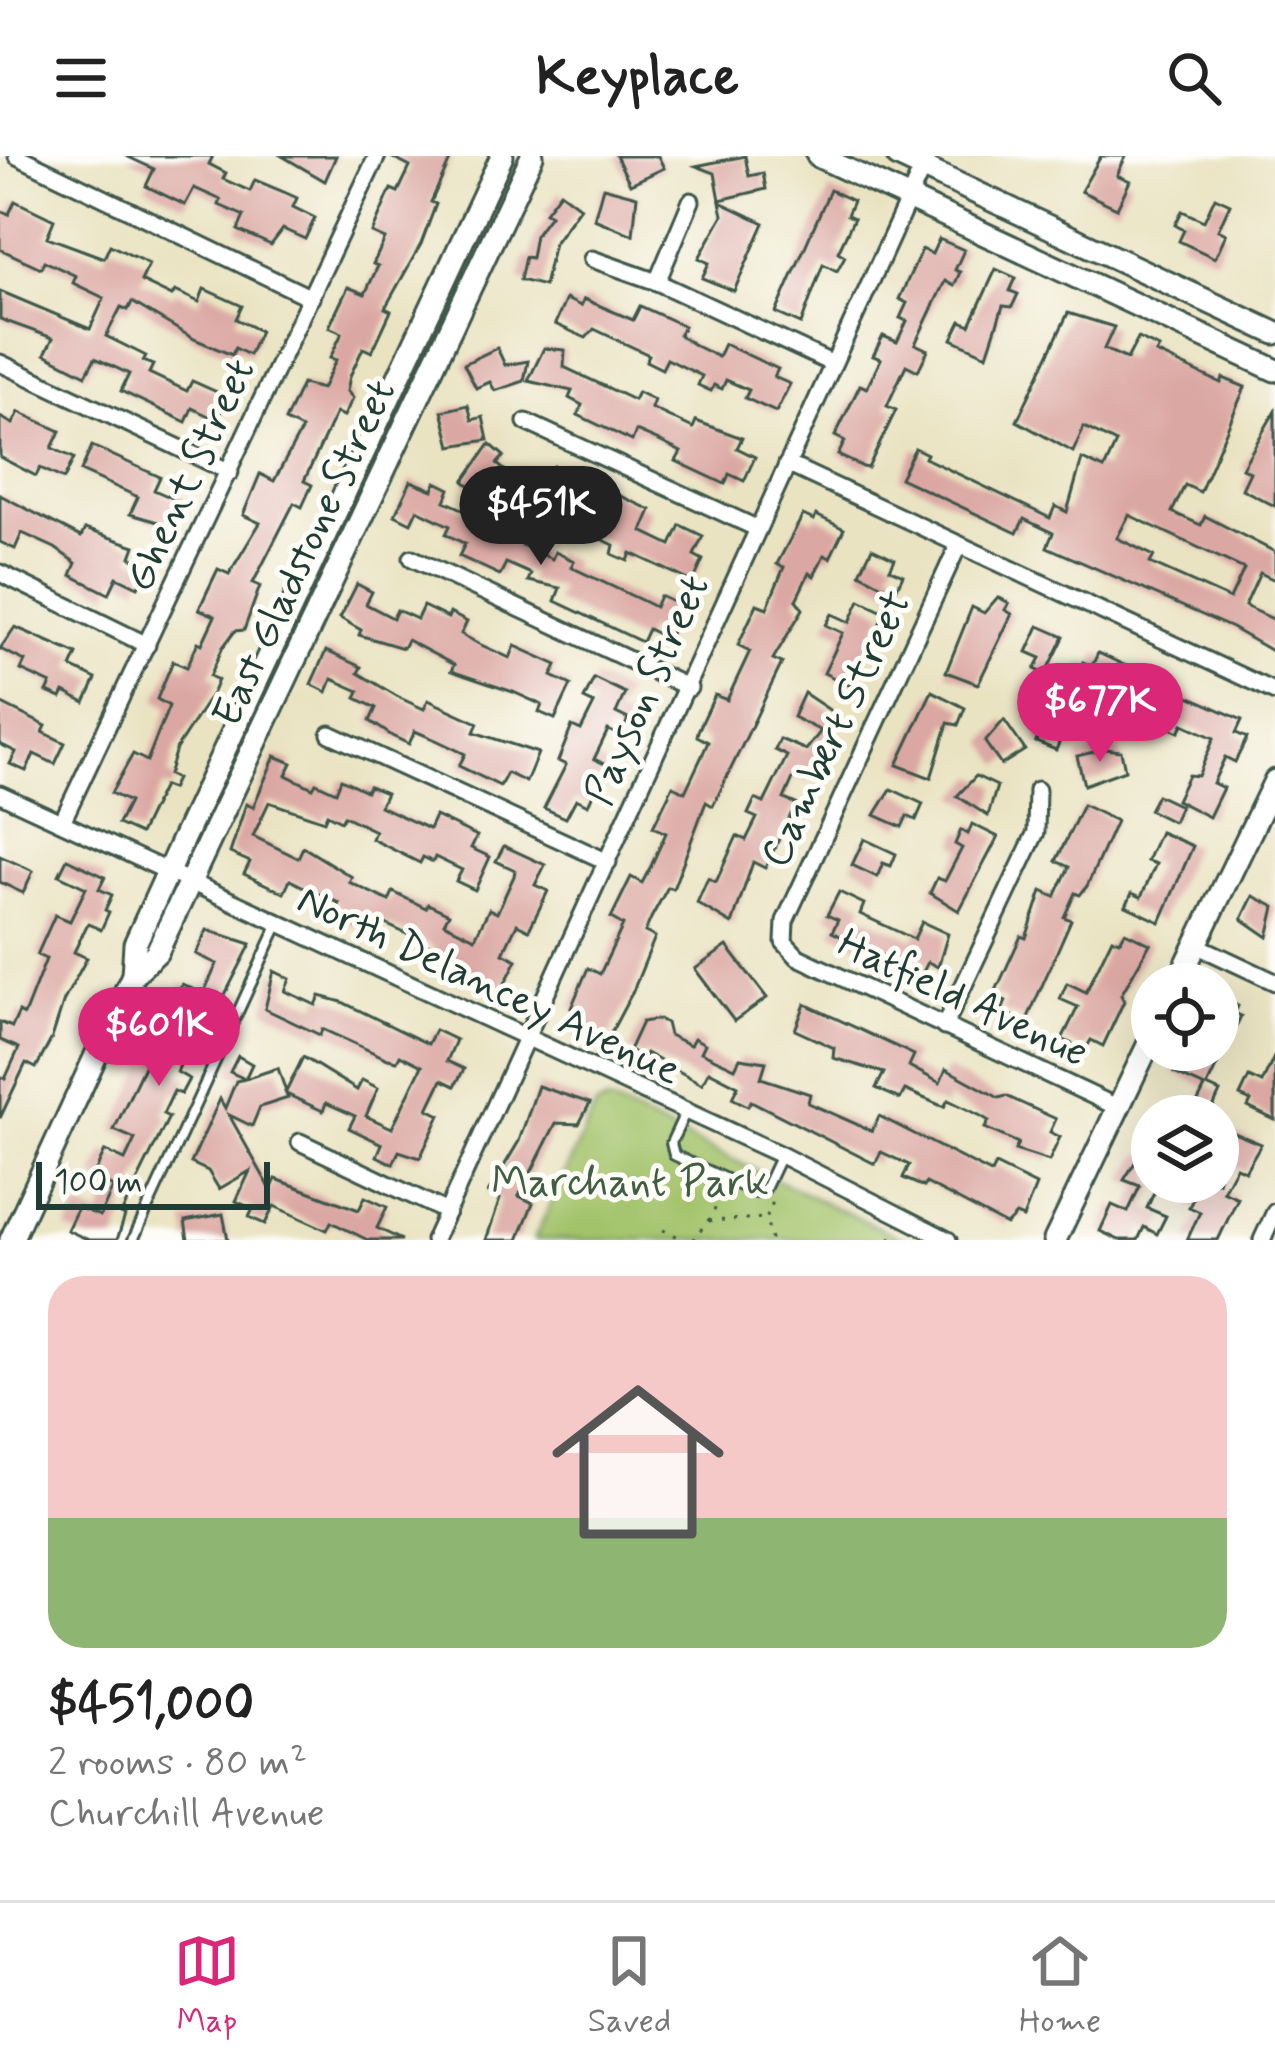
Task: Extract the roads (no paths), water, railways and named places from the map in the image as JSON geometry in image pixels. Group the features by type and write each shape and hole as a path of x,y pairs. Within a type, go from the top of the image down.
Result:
{"street":[{"path":"17,156 311,298"},
{"name":"Ghent Street","path":"62,823 377,156"},
{"name":"East Gladstone Street","path":"10,1240 133,975 135,944 167,873 502,156"},
{"name":"East Gladstone Street","path":"133,975 157,952 532,156"},
{"path":"818,156 1275,370"},
{"path":"898,156 1275,334"},
{"name":"Payson Street","path":"434,1240 689,688 754,527 922,167"},
{"path":"657,282 691,201"},
{"path":"592,259 657,282 831,363"},
{"path":"0,363 230,472"},
{"path":"526,422 754,527"},
{"path":"787,464 1275,692"},
{"name":"Cambert Street","path":"784,942 785,921 958,546"},
{"path":"412,559 689,688"},
{"path":"0,574 147,645"},
{"path":"330,734 608,862"},
{"path":"1187,963 1275,781"},
{"path":"944,1027 1036,832 1037,790"},
{"name":"North Delancey Avenue","path":"0,794 781,1155 948,1240"},
{"name":"Hatfield Avenue","path":"784,942 798,958 1119,1108"},
{"path":"1196,945 1275,982"},
{"path":"1055,1240 1136,1071"},
{"path":"300,1142 447,1212"},
{"path":"1262,1240 1275,1212"},
{"path":"0,1236 10,1240"}],"lane":[{"path":"134,1240 278,925"},
{"path":"686,1112 671,1143 674,1155 755,1193 765,1190 781,1155"}],"park label":[{"name":"Marchant Park","path":"630,1180"}]}
